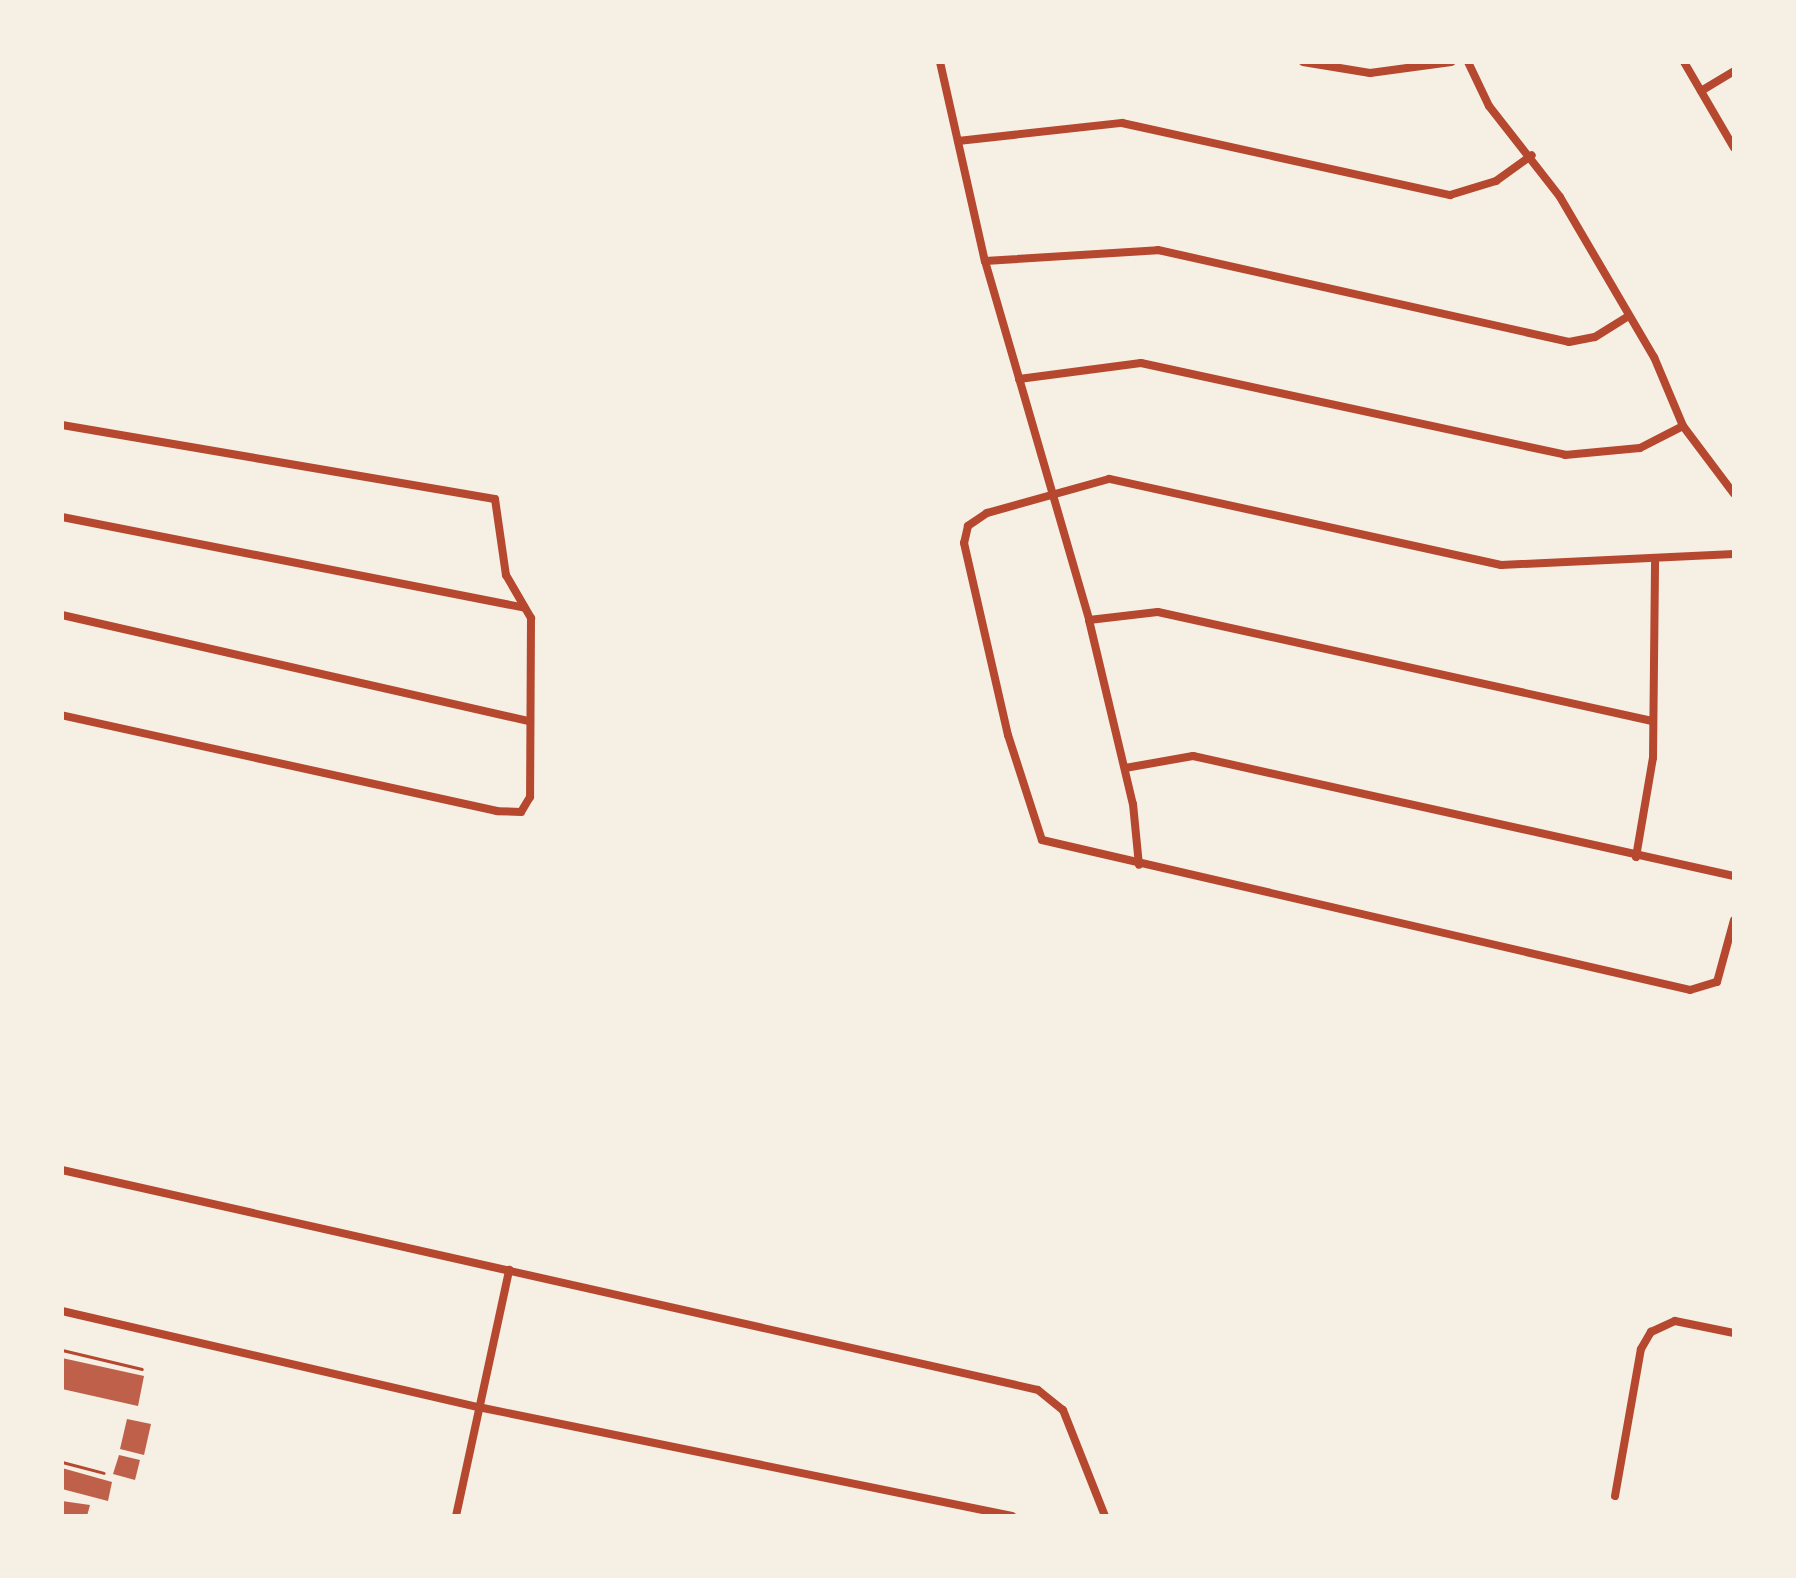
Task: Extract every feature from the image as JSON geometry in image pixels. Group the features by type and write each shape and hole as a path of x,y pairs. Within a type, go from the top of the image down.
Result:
{"street":[{"path":"940,62 985,261 1019,379 1057,492 1089,620 1125,768 1139,865"},
{"path":"1303,62 1370,73 1451,62"},
{"path":"1468,62 1489,106 1532,155 1627,317 1683,426 1734,494"},
{"path":"1684,62 1734,148"},
{"path":"1701,91 1734,71"},
{"path":"958,141 1122,123 1450,195 1496,181 1532,155"},
{"path":"985,261 1158,250 1569,342 1595,337 1627,317"},
{"path":"1019,379 1141,363 1553,454 1640,448 1683,426"},
{"path":"62,425 491,496 503,517 506,575 531,618 530,797 521,812 509,814 62,715"},
{"path":"1734,554 1655,561 1501,565 1121,479 1057,492 968,526 964,543 1036,834 1053,846 1690,990 1717,982 1734,920"},
{"path":"62,517 524,608"},
{"path":"1636,857 1649,809 1655,561"},
{"path":"1089,620 1158,612 1652,721"},
{"path":"62,615 530,721"},
{"path":"1125,768 1193,756 1636,857 1734,876"},
{"path":"62,1170 1027,1387 1057,1401 1105,1516"},
{"path":"456,1516 509,1270"},
{"path":"62,1311 478,1407 1012,1516"},
{"path":"1615,1496 1641,1349 1651,1332 1675,1321 1734,1333"}],"path":[{"path":"62,1350 142,1369"},
{"path":"62,1462 104,1473"}],"building":[{"path":"62,1358 144,1376 138,1406 62,1389"},
{"path":"127,1419 151,1424 144,1455 120,1449"},
{"path":"119,1455 140,1460 135,1480 113,1474"},
{"path":"62,1468 112,1482 108,1501 62,1489"},
{"path":"62,1501 90,1505 87,1516 62,1516"}]}
